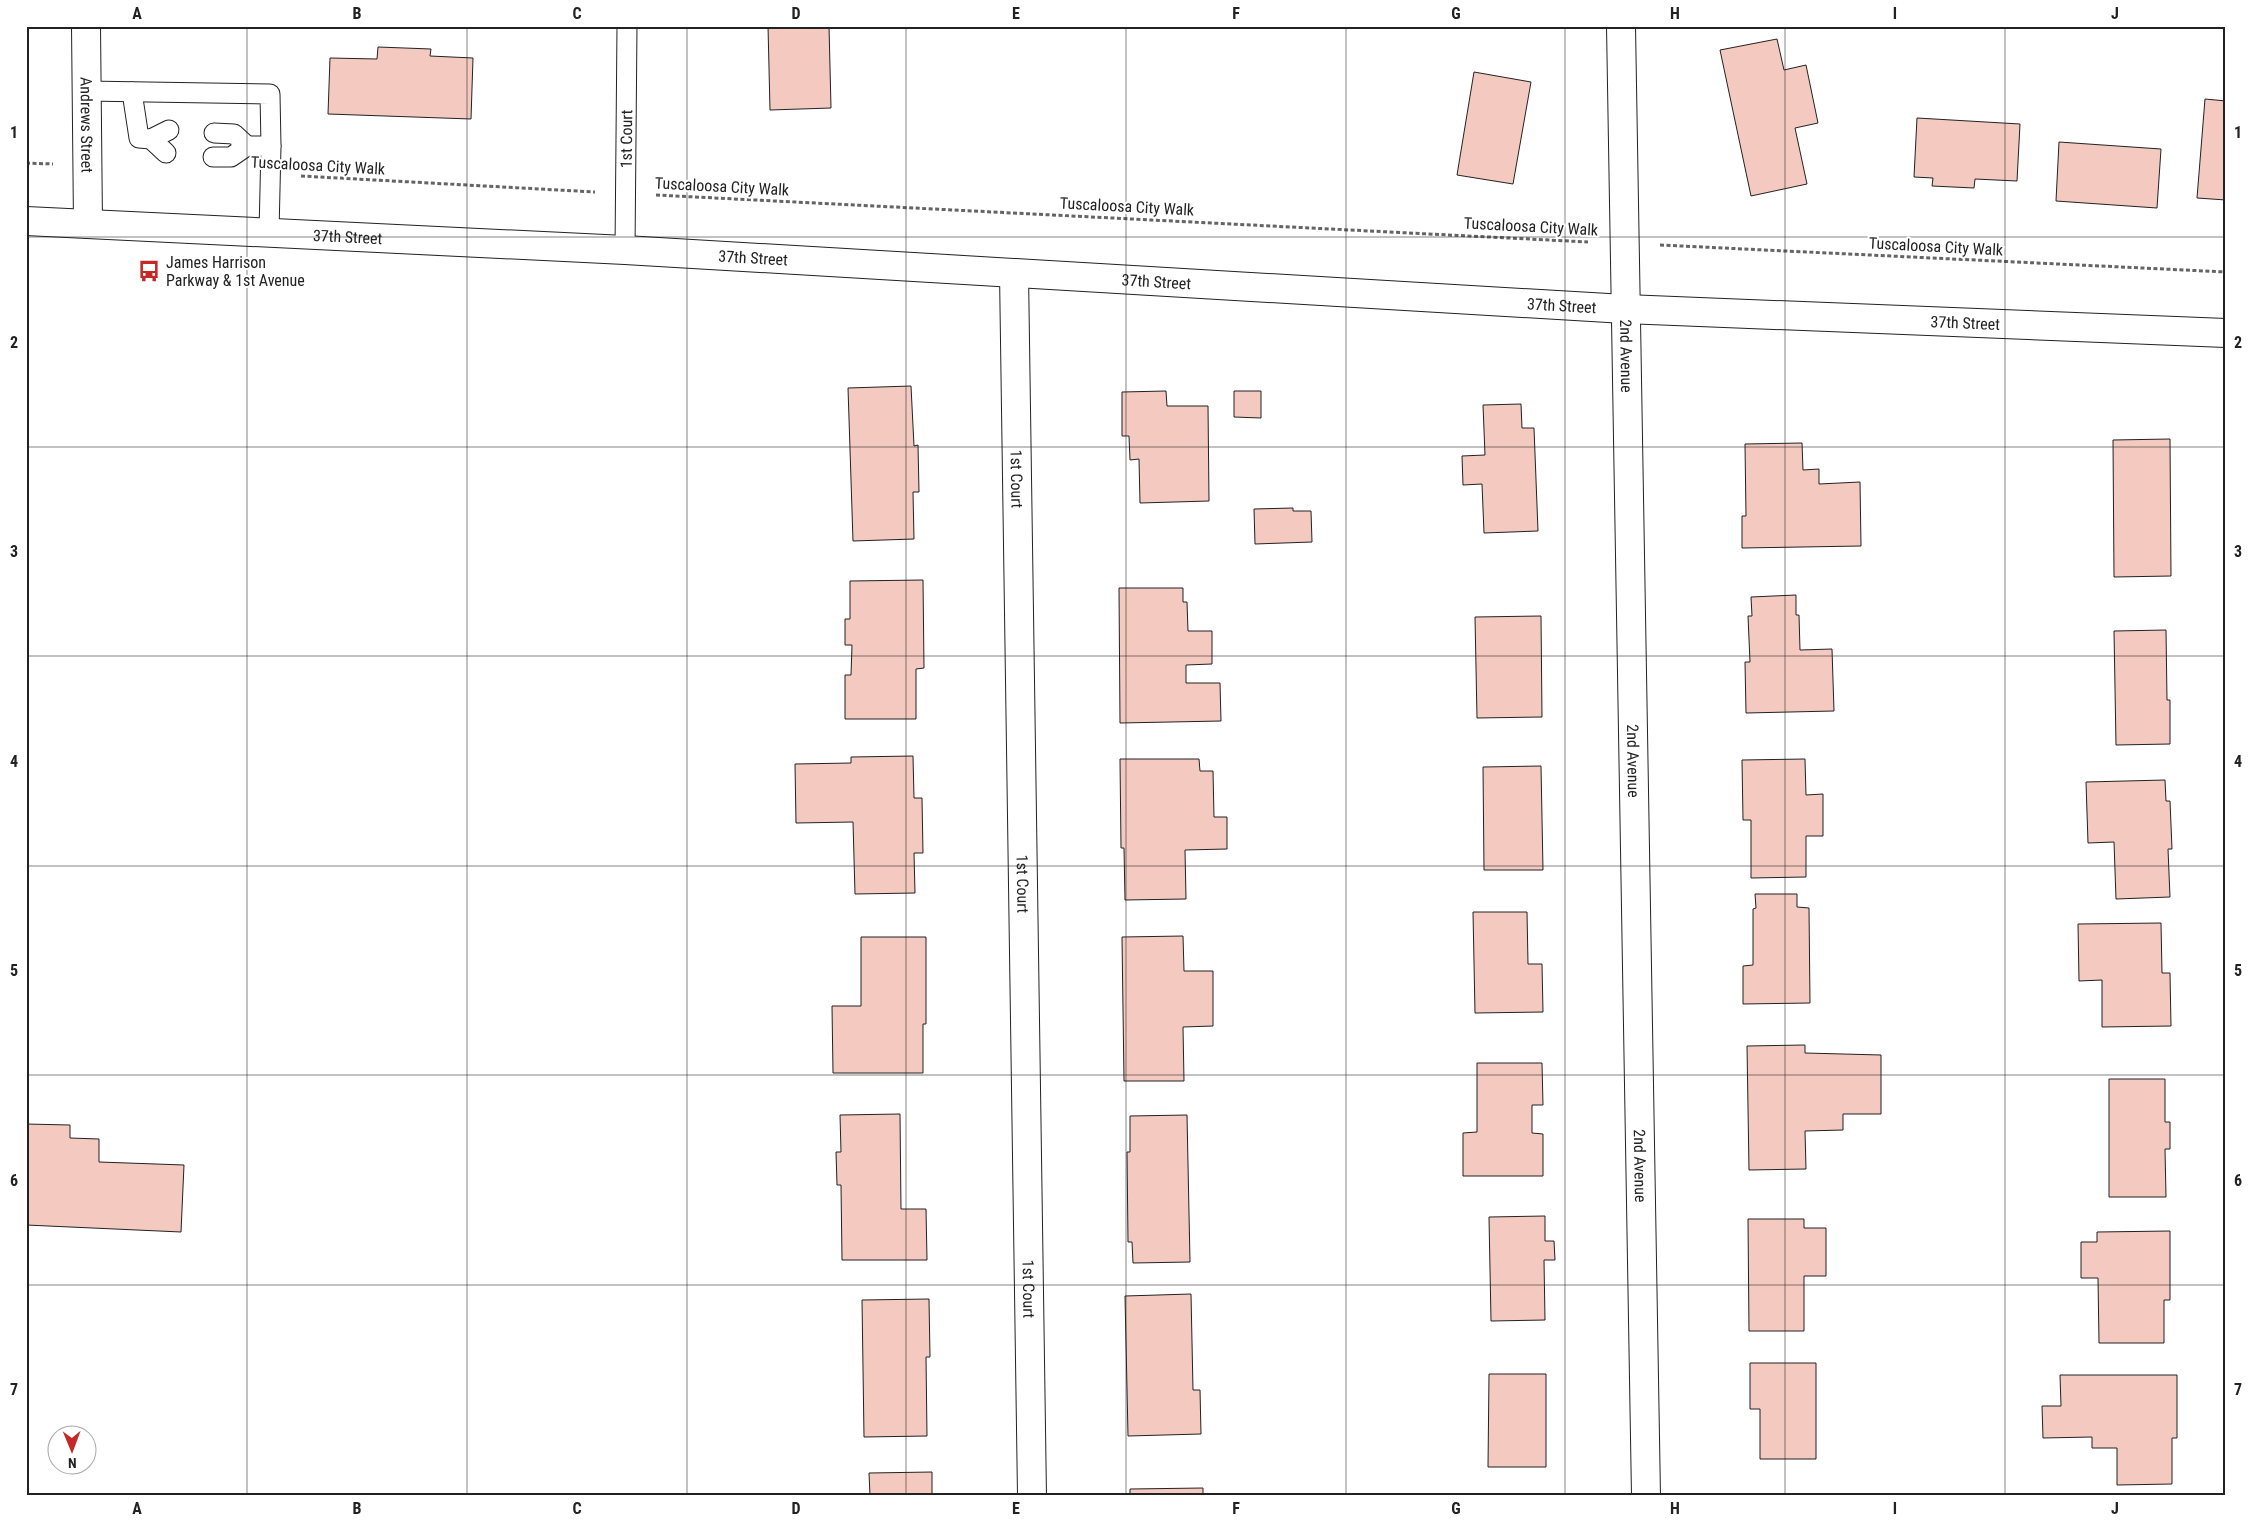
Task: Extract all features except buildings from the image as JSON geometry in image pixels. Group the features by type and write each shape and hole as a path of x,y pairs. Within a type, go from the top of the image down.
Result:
{"street":[{"name":"Andrews Street","path":"86,26 88,224"},
{"name":"2nd Avenue","path":"1621,26 1646,1496"},
{"name":"37th Street","path":"26,221 625,250 1625,309 2226,333"},
{"name":"1st Court","path":"1014,273 1032,1496"}],"lane":[{"name":"1st Court","path":"625,250 628,26"},
{"path":"86,91 270,94 271,175 269,232"},
{"path":"132,92 140,138 151,139 169,130"},
{"path":"214,133 234,134 247,146"},
{"path":"151,139 166,153"},
{"path":"213,157 231,157 247,146 271,146"}],"path":[{"path":"26,163 87,166"},
{"name":"Tuscaloosa City Walk","path":"271,175 1624,244 2226,272"}],"place":[{"name":"James Harrison Parkway & 1st Avenue","path":"149,271"}]}
